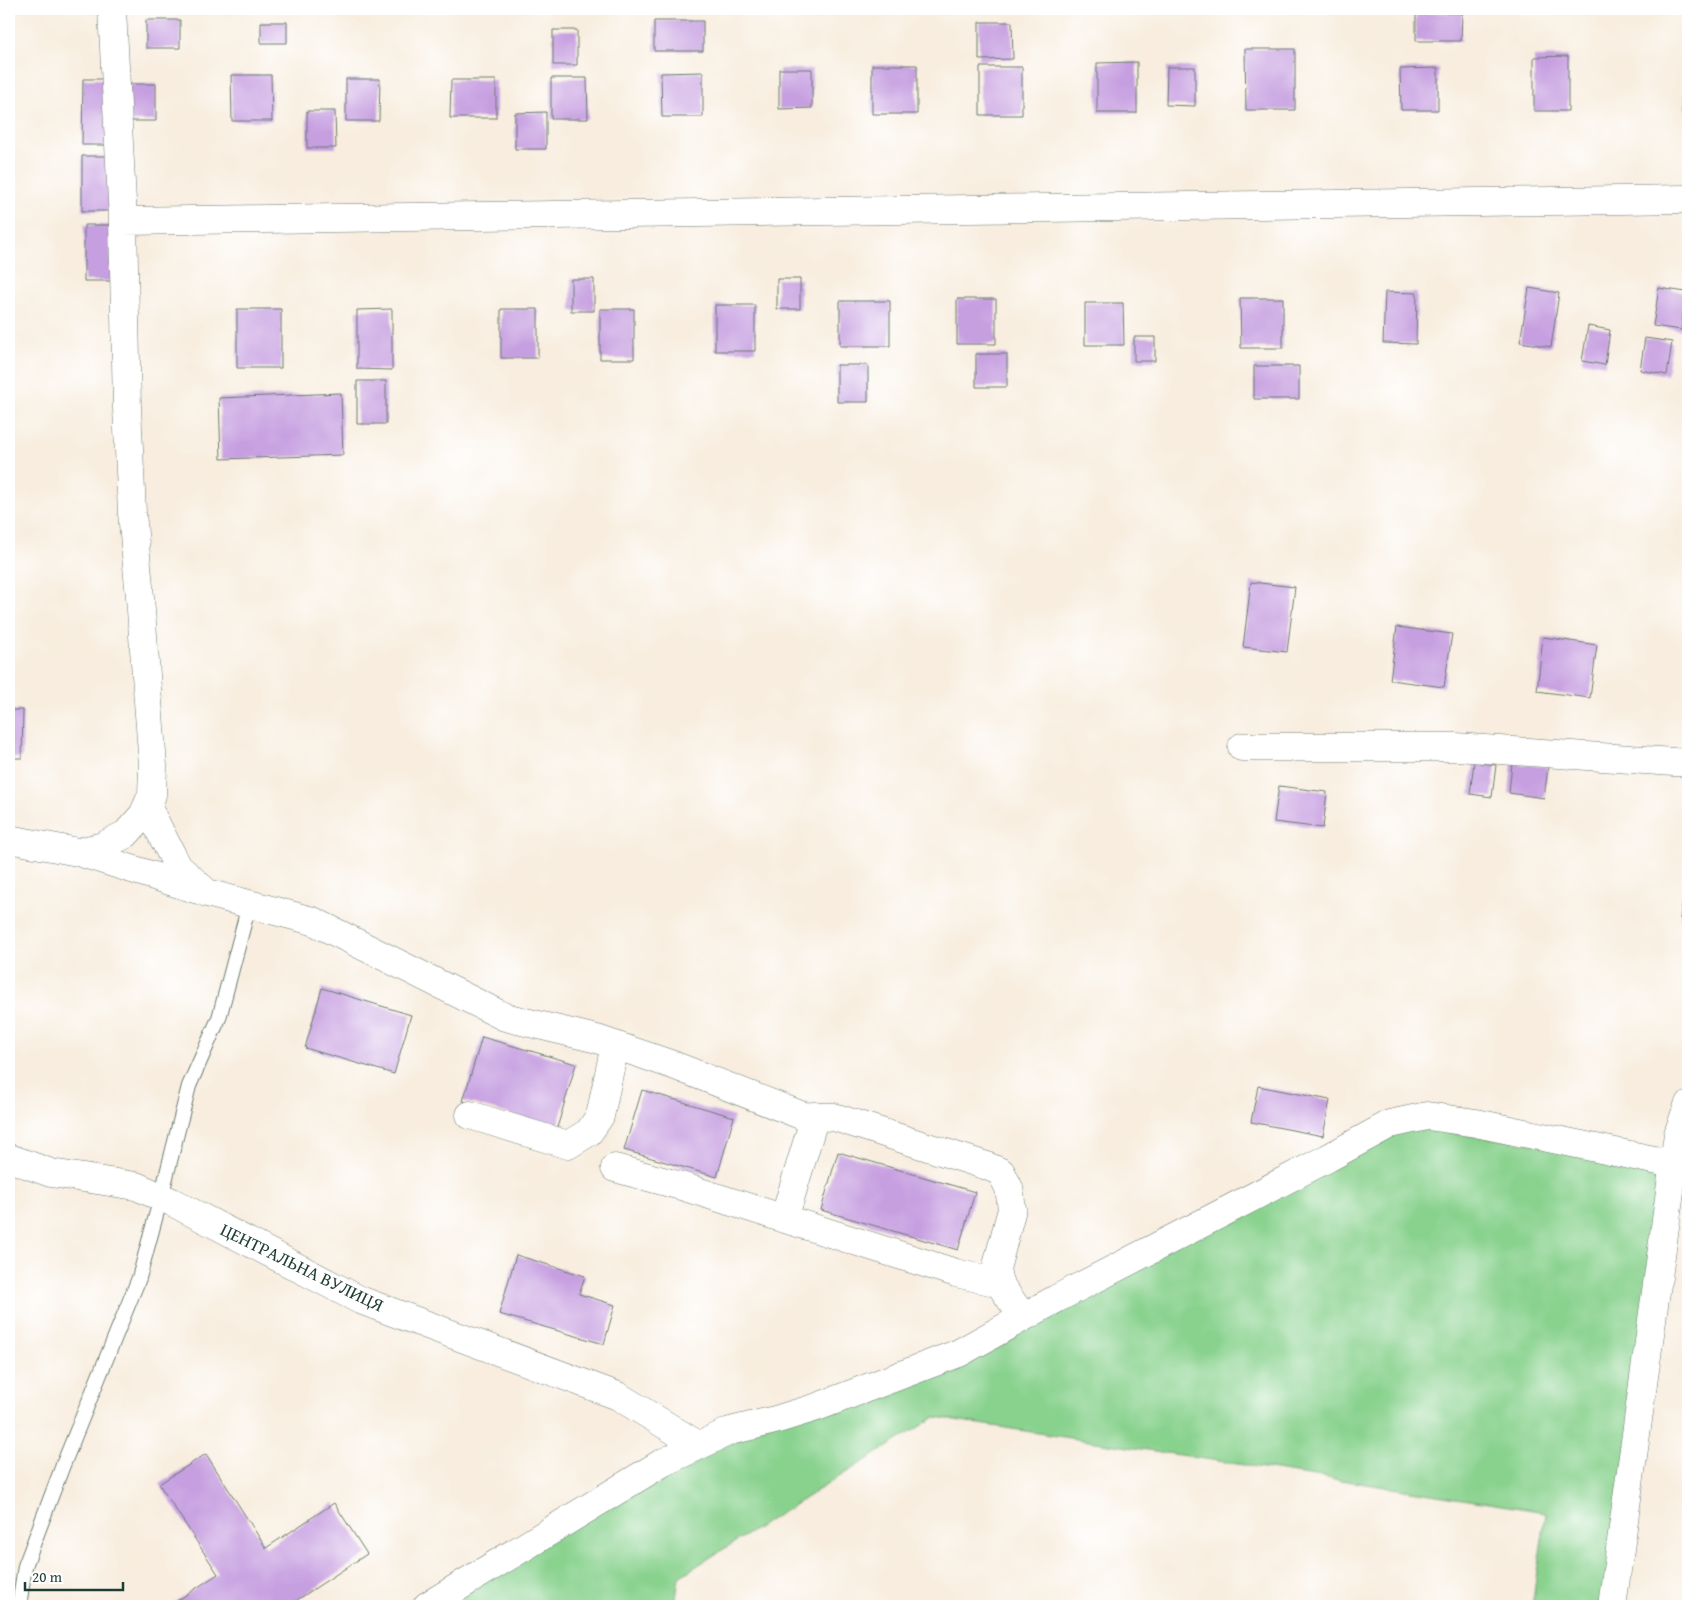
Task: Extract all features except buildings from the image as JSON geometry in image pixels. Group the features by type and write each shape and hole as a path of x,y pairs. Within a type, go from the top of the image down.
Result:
{"street":[{"path":"78,852 103,846 126,834 144,815 152,794 153,766 132,513 127,407 123,222 112,9"},
{"path":"123,222 1688,199"},
{"path":"1242,747 1456,747 1688,764"},
{"path":"147,806 178,867 207,893"},
{"path":"9,839 78,852 207,893 313,921 505,1017 597,1039 673,1065 803,1116 834,1118 1001,1172 1009,1188 1012,1209 996,1269 999,1284 1023,1317"},
{"path":"470,1114 568,1144 588,1132 600,1116 615,1045"},
{"path":"1612,1606 1673,1164 1678,1134 1688,1106"},
{"path":"784,1219 815,1116"},
{"path":"426,1606 662,1463 698,1444 730,1431 775,1420 816,1407 959,1353 1023,1317 1390,1124 1427,1116 1476,1123 1673,1164"},
{"name":"ЦЕНТРАЛЬНА ВУЛИЦЯ","path":"9,1158 51,1173 136,1186 162,1197 360,1300 618,1396 698,1444"},
{"path":"615,1168 681,1186 956,1273 999,1284"}],"lane":[{"path":"19,1606 26,1566 63,1465 139,1278 162,1197 189,1086 220,1018 249,904"}],"green space":[{"path":"1390,1124 1673,1164 1612,1606 1532,1606 1546,1512 935,1417 679,1577 675,1606 427,1606 662,1463 959,1353"}]}
